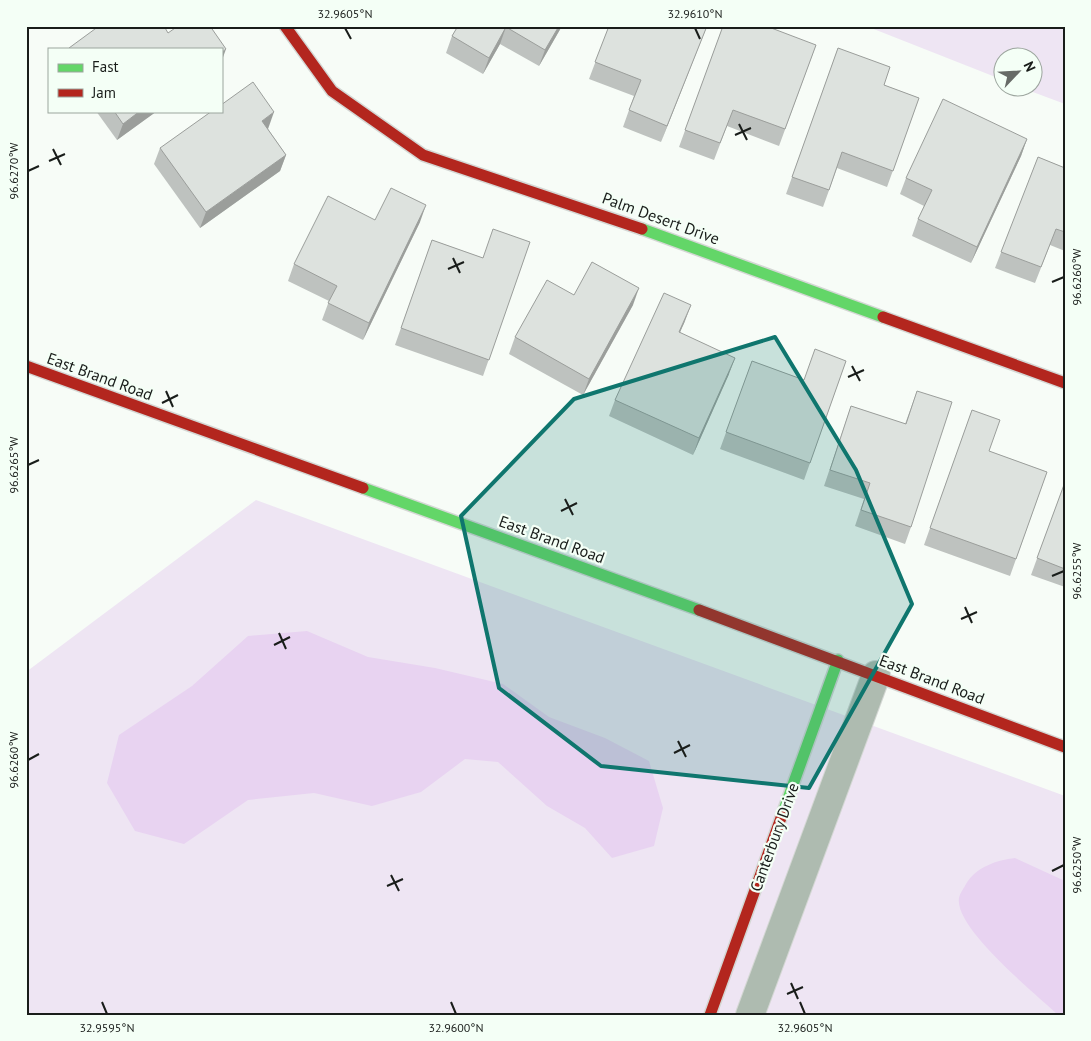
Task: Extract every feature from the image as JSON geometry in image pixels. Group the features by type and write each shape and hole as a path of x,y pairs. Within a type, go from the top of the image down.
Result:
{"street":[{"name":"Palm Desert Drive","path":"284,26 332,90 423,155 585,208 1065,383"},
{"name":"East Brand Road","path":"26,366 838,660 1065,747"},
{"name":"Canterbury Drive","path":"710,1015 838,660"},
{"path":"750,1015 876,674"}],"highlighted area":[{"path":"775,337 856,470 912,604 809,788 601,766 499,688 461,516 574,399"}],"shaded area":[{"path":"866,26 1065,26 1065,104 1044,96 1044,48 994,48 994,76"},
{"path":"256,500 1065,796 1065,1015 26,1015 26,672"},
{"path":"307,631 368,657 435,668 503,684 549,717 605,738 649,761 663,808 654,846 612,858 585,828 547,806 498,762 465,759 421,792 372,806 314,793 248,800 184,844 135,831 107,783 119,735 192,686 248,636"},
{"path":"1015,858 1065,881 1065,1015 1058,1015 998,960 969,926 961,911 959,898 966,884 975,873 988,865"}],"building":[{"path":"99,26 164,26 168,33 178,26 210,26 226,49 222,52 222,48 69,48"},
{"path":"458,26 559,26 545,50 506,27 489,58 452,36"},
{"path":"609,26 707,26 667,126 629,110 641,80 595,62"},
{"path":"723,26 766,26 816,45 785,129 733,110 720,143 685,130"},
{"path":"838,48 890,67 884,85 919,98 893,171 842,152 829,190 792,177"},
{"path":"253,82 274,112 262,121 286,155 206,212 160,148 211,112 222,112 222,104"},
{"path":"943,99 1027,139 977,247 918,219 932,190 906,178"},
{"path":"115,112 139,112 123,124"},
{"path":"1038,157 1065,168 1065,232 1056,229 1041,267 1001,252"},
{"path":"391,188 426,205 369,323 328,303 337,286 294,264 328,196 375,220"},
{"path":"493,229 530,242 489,360 401,328 432,240 483,258"},
{"path":"592,262 639,288 589,379 515,337 547,280 574,295"},
{"path":"664,293 691,305 679,332 735,358 699,438 615,400"},
{"path":"815,349 846,361 810,463 726,432 752,361 804,380"},
{"path":"917,391 952,402 911,527 861,510 870,483 830,470 851,406 906,424"},
{"path":"972,410 1000,420 989,451 1047,472 1016,559 930,528"},
{"path":"1065,482 1065,569 1037,558"}],"traffic: fast":[{"path":"642,229 883,317"},
{"path":"363,488 699,610"},
{"path":"782,815 838,660"}],"traffic: jam":[{"path":"285,26 332,91 423,155 642,229"},
{"path":"883,317 1065,383"},
{"path":"26,366 363,488"},
{"path":"699,610 1065,747"},
{"path":"710,1015 782,815"}]}
